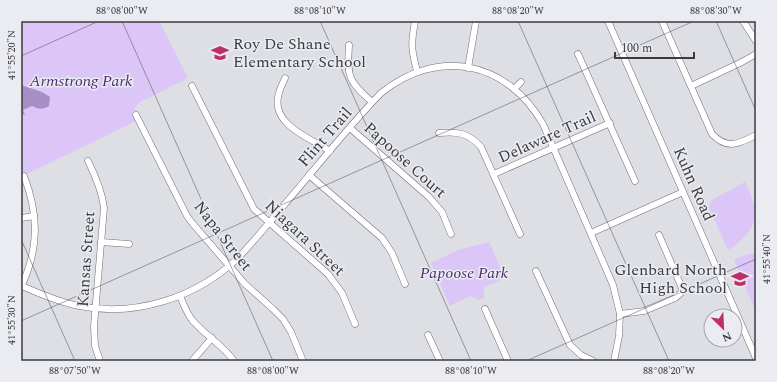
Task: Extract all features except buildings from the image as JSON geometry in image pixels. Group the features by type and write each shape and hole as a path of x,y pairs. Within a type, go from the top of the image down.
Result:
{"street":[{"path":"415,21 411,46 417,71"},
{"path":"468,68 476,21"},
{"name":"Kuhn Road","path":"608,21 756,358"},
{"path":"662,21 712,134 724,144 738,144 756,135"},
{"path":"743,21 756,41"},
{"path":"349,45 348,65 350,78 372,102"},
{"path":"578,54 635,181"},
{"path":"691,86 756,54"},
{"name":"Flint Trail","path":"21,286 77,306 96,308 116,309 139,307 180,296 211,280 248,247 372,102 392,84 417,71 445,66 468,68 495,76 515,88 538,114 614,285 620,314 619,336 614,361"},
{"path":"285,78 278,98 278,109 283,119 295,131 330,151"},
{"path":"515,88 521,82"},
{"name":"Niagara Street","path":"192,86 254,209 328,274 342,293 355,324"},
{"name":"Napa Street","path":"136,115 188,216 228,266 283,319 291,332 303,361"},
{"name":"Delaware Trail","path":"494,174 610,123"},
{"name":"Papoose Court","path":"350,128 429,197 442,212 452,234"},
{"path":"439,133 457,132 469,136 474,140 485,154 520,234"},
{"name":"Kansas Street","path":"88,161 99,184 104,208 94,339 100,361"},
{"path":"309,175 382,238 392,253 405,284"},
{"path":"21,286 33,252 36,235 30,193 24,176"},
{"path":"591,233 683,192"},
{"path":"21,218 34,216"},
{"path":"620,314 644,311 683,293 659,235"},
{"path":"101,242 129,244"},
{"path":"536,271 570,345 581,356 593,361"},
{"path":"180,296 188,314 229,354 234,361"},
{"path":"484,309 508,361"},
{"path":"428,335 440,361"},
{"path":"192,361 212,338"}],"green space":[{"name":"Armstrong Park","path":"21,21 159,21 188,78 140,102 135,107 138,120 21,177"},
{"path":"745,182 753,203 755,212 754,220 746,236 728,250 709,208 712,200"},
{"name":"Papoose Park","path":"489,242 505,278 484,287 484,297 479,300 470,296 450,306 431,263 458,250"},
{"path":"748,254 756,254 756,308 754,307 734,260"}],"shaded area":[{"path":"21,85 42,92 50,97 49,106 40,109 32,106 23,110 25,115 21,114"}],"place":[{"name":"Roy De Shane Elementary School","path":"220,53"},
{"name":"Glenbard North High School","path":"740,279"}]}
